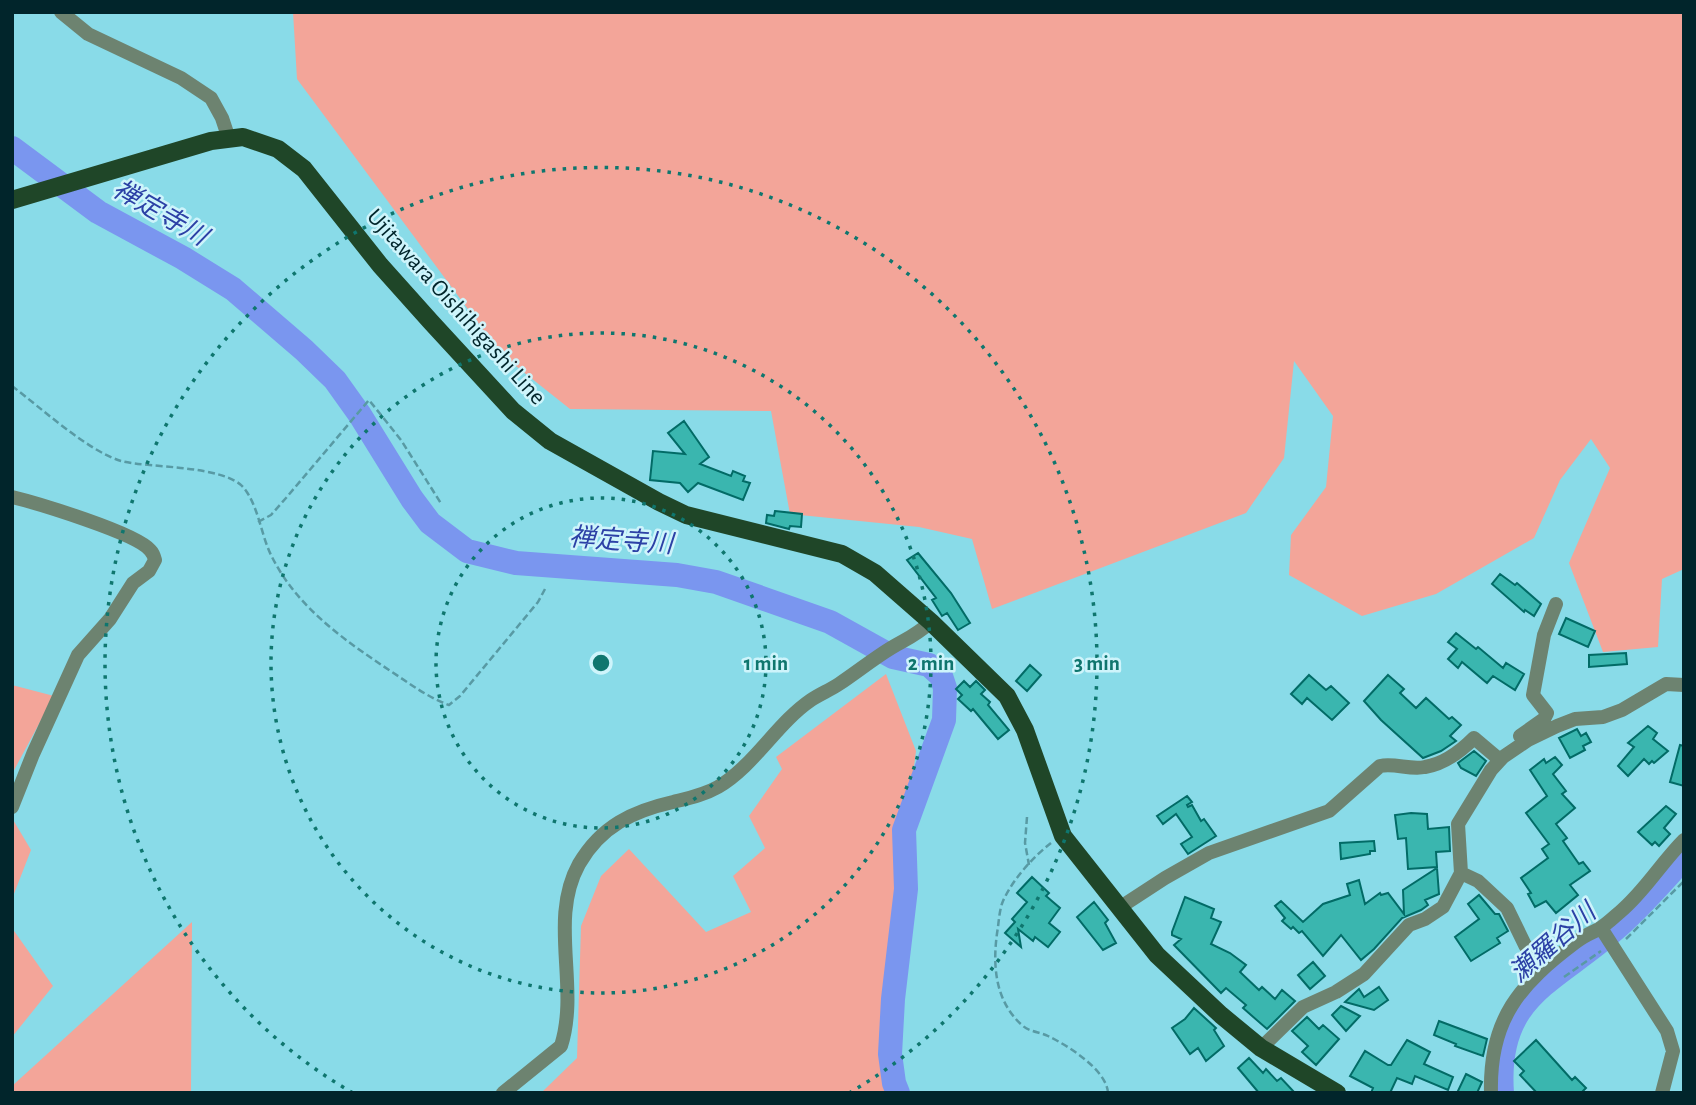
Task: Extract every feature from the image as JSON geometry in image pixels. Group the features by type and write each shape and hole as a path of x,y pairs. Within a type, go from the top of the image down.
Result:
{"main road":[{"name":"Ujitawara Oishihigashi Line","path":"12,200 211,141 243,137 278,149 304,169 380,265 513,411 550,440 686,515 842,554 875,573 931,622 1007,696 1024,730 1063,836 1157,956 1261,1048 1337,1093"}],"street":[{"path":"61,12 88,34 181,78 211,98 229,139"},
{"path":"12,497 49,506 134,540 150,549 155,560 149,571 133,583 110,619 78,656 12,807"},
{"path":"1523,743 1520,737 1544,719 1547,713 1533,695 1544,635 1556,604"},
{"path":"503,1093 561,1046 569,1002 565,910 569,888 579,864 600,835 631,814 719,787 735,774 781,725 810,701 887,651 913,638 931,622"},
{"path":"1261,1048 1303,1007 1336,992 1364,974 1409,925 1425,919 1443,907 1461,873 1458,824 1500,760 1523,743 1566,722 1604,717 1622,710 1666,684 1684,685"},
{"path":"1119,908 1209,853 1329,811 1380,766 1391,764 1425,767 1455,754 1474,738 1500,760"},
{"path":"1492,1093 1493,1056 1502,1024 1517,995 1541,969 1578,940 1608,937 1684,840"},
{"path":"1461,873 1478,881 1507,908 1525,945 1541,969"},
{"path":"1608,937 1667,1031 1673,1051 1662,1093"}],"path":[{"path":"12,386 101,453 122,461 186,468 228,478 243,487 271,556 288,585 349,643 432,699 449,705 538,602 545,589"},
{"path":"258,522 271,515 369,400 401,440 442,505"},
{"path":"1027,817 1025,843 1028,865"},
{"path":"1063,836 1028,865 1002,903 996,938 995,978 1009,1011 1026,1029 1048,1035 1081,1057 1103,1076 1108,1093"},
{"path":"1564,977 1608,946 1608,937 1622,942 1684,881"}],"shaded area":[{"path":"293,12 1684,12 1684,569 1662,579 1658,647 1603,652 1569,563 1610,468 1591,439 1560,480 1534,538 1436,594 1362,616 1289,575 1291,535 1326,487 1333,416 1294,361 1284,458 1246,513 992,609 972,539 919,527 790,514 771,411 570,409 502,355 297,79"},
{"path":"886,674 916,751 879,1039 902,1093 541,1093 577,1058 581,926 601,876 629,849 706,932 751,912 733,876 765,848 749,816 782,769 776,757"},
{"path":"12,685 54,696 12,774"},
{"path":"12,818 31,850 12,899"},
{"path":"192,922 191,1093 12,1093 12,1086"},
{"path":"12,928 53,986 12,1037"}],"building":[{"path":"684,421 709,457 700,464 731,476 733,471 745,476 743,481 750,483 743,500 698,483 688,492 680,483 650,480 653,451 685,454 668,433"},
{"path":"775,511 802,514 801,527 790,526 789,529 766,523 767,515 774,516"},
{"path":"918,553 951,593 970,623 958,630 947,613 942,616 932,600 936,598 907,560"},
{"path":"1500,574 1515,585 1517,583 1541,604 1534,616 1525,610 1524,612 1492,584"},
{"path":"1566,618 1595,631 1588,647 1559,634"},
{"path":"1456,633 1503,668 1506,663 1524,674 1515,690 1493,676 1487,683 1462,662 1458,668 1448,659 1457,649 1448,642"},
{"path":"1626,653 1627,664 1589,667 1589,655"},
{"path":"1030,665 1041,675 1027,691 1016,681"},
{"path":"1309,675 1326,690 1331,686 1349,703 1332,720 1307,698 1302,704 1291,694"},
{"path":"1388,675 1404,689 1400,693 1416,708 1426,698 1449,719 1452,717 1461,725 1450,736 1456,741 1423,758 1381,720 1364,701"},
{"path":"964,681 970,687 976,681 985,690 981,694 990,702 988,705 1009,730 998,739 973,709 971,711 958,699 962,695 956,689"},
{"path":"1648,726 1657,733 1653,739 1668,751 1654,763 1652,761 1649,764 1644,759 1628,776 1618,766 1634,747 1628,743"},
{"path":"1577,729 1581,736 1586,733 1591,742 1583,746 1585,750 1570,758 1559,738"},
{"path":"1680,745 1684,746 1684,786 1670,782"},
{"path":"1474,751 1486,761 1476,776 1461,768 1458,763"},
{"path":"1555,757 1562,765 1553,774 1566,791 1562,794 1575,808 1556,824 1567,838 1563,841 1579,864 1583,862 1590,871 1570,885 1578,895 1556,913 1546,901 1535,907 1528,894 1531,893 1521,878 1548,858 1542,849 1549,844 1526,813 1547,796 1530,770 1544,759 1546,763"},
{"path":"1187,796 1192,802 1188,807 1192,805 1201,821 1204,819 1216,836 1188,854 1181,844 1192,837 1176,814 1163,824 1157,816"},
{"path":"1666,806 1676,814 1664,828 1670,834 1659,846 1655,842 1652,845 1638,832"},
{"path":"1427,814 1428,829 1449,827 1450,851 1436,852 1437,867 1408,869 1406,838 1398,839 1395,815"},
{"path":"1374,841 1375,851 1370,851 1370,854 1341,859 1340,843"},
{"path":"1437,868 1439,894 1425,900 1428,905 1421,910 1402,918 1361,960 1341,935 1323,956 1302,931 1299,933 1293,927 1291,929 1282,921 1285,918 1275,906 1281,901 1303,922 1323,904 1350,895 1347,884 1359,880 1365,904 1380,893 1388,893 1404,914 1403,890"},
{"path":"1032,877 1049,893 1046,896 1060,908 1049,923 1060,932 1048,947 1035,937 1033,941 1018,929 1021,947 1005,933 1015,922 1012,919 1027,902 1017,893"},
{"path":"1479,895 1495,914 1499,914 1508,931 1497,938 1500,943 1471,961 1455,937 1479,919 1468,904"},
{"path":"1185,897 1214,909 1211,918 1221,922 1211,944 1246,965 1240,972 1259,990 1262,987 1275,999 1282,990 1295,1001 1267,1029 1243,1008 1246,1005 1226,988 1221,993 1174,945 1181,939 1172,935 1172,932"},
{"path":"1094,902 1108,920 1105,923 1116,943 1103,950 1077,917"},
{"path":"1313,962 1325,976 1310,989 1298,975"},
{"path":"1379,987 1388,1000 1374,1010 1345,1002 1359,989 1364,997"},
{"path":"1341,1006 1360,1016 1346,1031 1332,1015"},
{"path":"1194,1008 1216,1028 1214,1030 1224,1046 1206,1061 1198,1048 1190,1054 1172,1028"},
{"path":"1307,1017 1319,1029 1323,1025 1339,1039 1316,1065 1302,1052 1308,1046 1292,1031"},
{"path":"1439,1021 1487,1039 1483,1056 1434,1035"},
{"path":"1407,1040 1430,1052 1424,1064 1453,1077 1448,1090 1415,1076 1412,1084 1397,1078 1390,1093 1371,1093 1373,1088 1350,1076 1365,1051 1391,1065"},
{"path":"1536,1040 1572,1080 1575,1077 1586,1088 1581,1093 1537,1093 1520,1075 1524,1071 1514,1061"},
{"path":"1249,1058 1263,1073 1266,1069 1277,1081 1281,1078 1295,1093 1259,1093 1238,1068"},
{"path":"1466,1074 1482,1082 1477,1093 1457,1093"}],"waterway":[{"name":"禅定寺川","path":"12,148 98,212 183,258 233,289 304,350 335,380 430,523 467,551 516,563 677,575 716,582 830,622 893,657 929,665 941,676 945,688 944,720 904,830 906,889 893,999 890,1054 898,1093"},
{"name":"瀬羅谷川","path":"1502,1093 1502,1061 1508,1035 1518,1014 1549,980 1623,923 1684,858"}]}
